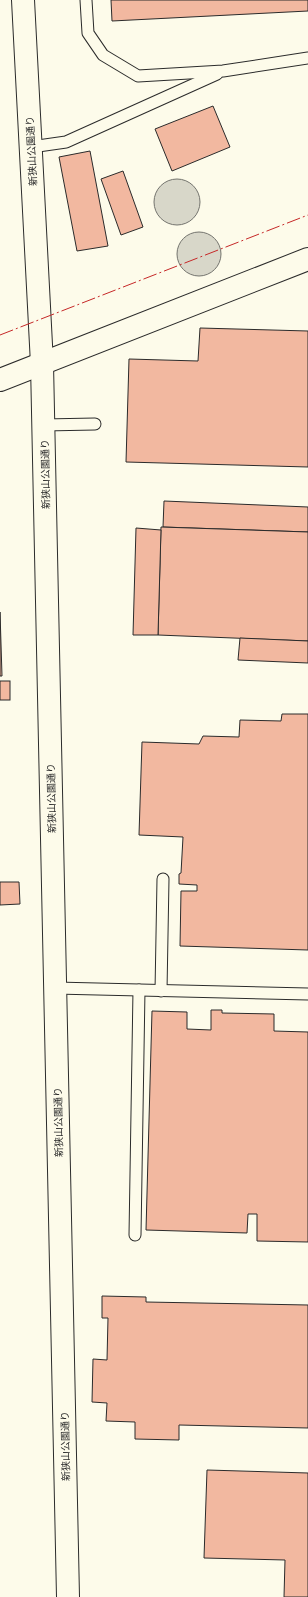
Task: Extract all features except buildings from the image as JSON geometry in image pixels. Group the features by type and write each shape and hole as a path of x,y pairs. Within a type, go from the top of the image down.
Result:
{"street":[{"name":"新狭山公園通り","path":"23,0 44,425 68,1597"},
{"path":"0,380 308,259"}],"lane":[{"path":"86,0 88,33 103,55 138,76 223,71 308,58"},
{"path":"31,147 66,142 223,71"},
{"path":"44,425 95,424"},
{"path":"161,991 163,879"},
{"path":"55,988 308,994"},
{"path":"135,1235 139,990"}],"shaded area":[{"path":"172,179 182,179 194,185 199,193 199,211 194,219 186,224 172,225 164,222 157,215 154,207 154,197 157,189 164,182"},
{"path":"199,232 211,236 217,242 221,254 217,266 211,272 199,276 187,272 181,266 177,254 181,242 187,236"}],"power":[{"path":"0,335 308,215"}]}
